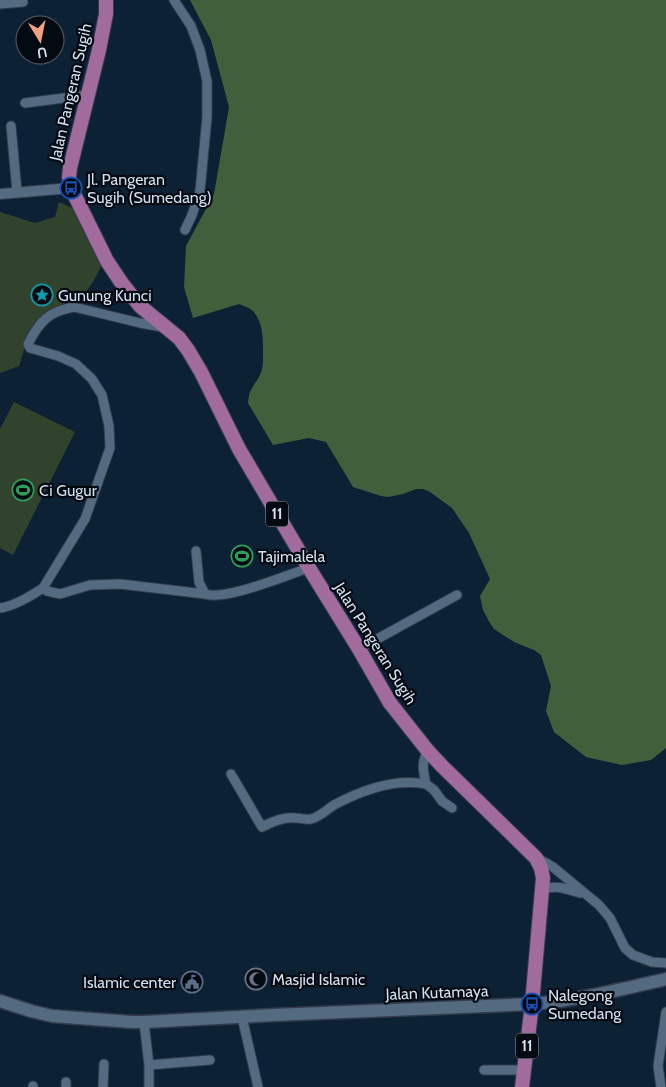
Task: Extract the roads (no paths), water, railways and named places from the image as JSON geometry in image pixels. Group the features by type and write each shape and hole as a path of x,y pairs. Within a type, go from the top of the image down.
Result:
{"highway":[{"name":"Jalan Pangeran Sugih","path":"106,0 106,14 76,139 69,177 71,188 107,261 140,306 179,338 201,372 239,449 390,703 428,751 536,858"},
{"name":"11","path":"522,1087 532,1004 542,890 542,873 536,858"}],"main road":[{"name":"Jalan Kutamaya","path":"0,1000 52,1016 144,1022 560,1002 666,979"}],"street":[{"path":"174,0 191,26 200,50 206,81 207,117 200,191 192,215 184,230"},
{"path":"0,4 23,2"},
{"path":"25,103 88,95"},
{"path":"11,126 17,192"},
{"path":"0,194 71,188"},
{"path":"0,608 6,607 43,588 85,519 110,448 109,426 102,395 92,379 76,364 58,356 30,348 28,344 36,329 43,321 63,309 74,307 167,328"},
{"path":"196,551 199,582 205,594"},
{"path":"43,588 47,591 64,594 90,585 120,584 213,596 231,593 309,568"},
{"path":"359,649 456,595"},
{"path":"426,784 423,762 428,751"},
{"path":"231,774 262,827 282,818 312,819 318,817 334,805 373,788 403,782 426,784 434,790 442,801 452,808"},
{"path":"536,858 553,867 599,905 610,918 625,948 633,955 652,962 666,963"},
{"path":"542,890 552,887 571,890 587,896"},
{"path":"661,1087 658,1066 666,1012"},
{"path":"242,1017 258,1087"},
{"path":"144,1022 149,1066 149,1087"},
{"path":"149,1066 210,1060"},
{"path":"103,1087 104,1064"},
{"path":"484,1070 524,1070"}],"place":[{"name":"Jl. Pangeran Sugih (Sumedang)","path":"71,188"},
{"name":"Gunung Kunci","path":"42,295"},
{"name":"Ci Gugur","path":"23,490"},
{"name":"Tajimalela","path":"242,556"},
{"name":"Masjid Islamic","path":"256,979"},
{"name":"Islamic center","path":"192,982"},
{"name":"Nalegong Sumedang","path":"532,1004"}]}
